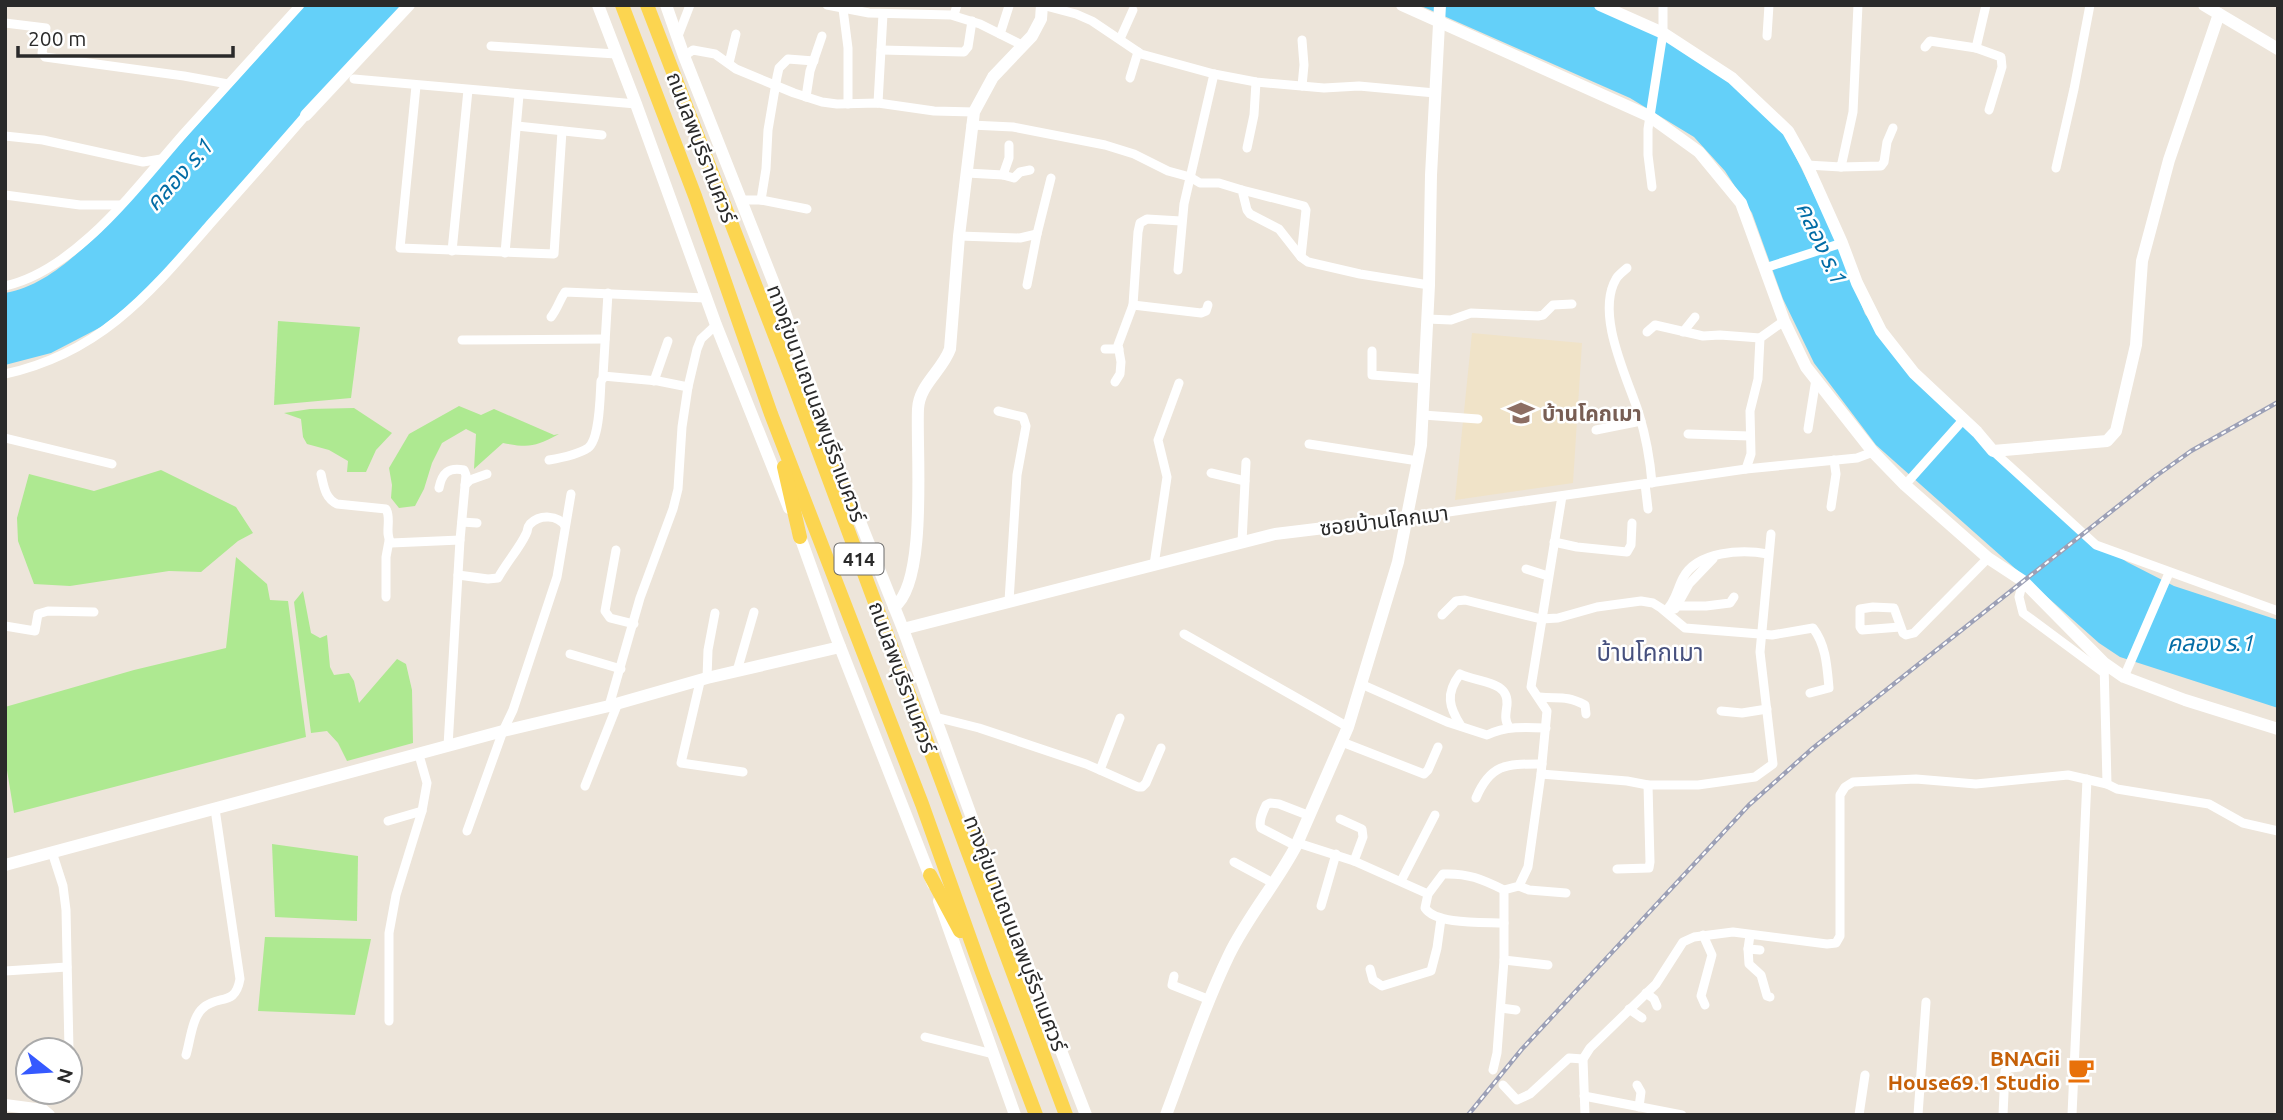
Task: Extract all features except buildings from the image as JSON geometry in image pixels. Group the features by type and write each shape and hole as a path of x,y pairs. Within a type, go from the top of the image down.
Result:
{"main road":[{"name":"ถนนลพบุรีราเมศวร์","path":"622,5 695,196 771,414 922,804 1036,1115"},
{"name":"ถนนลพบุรีราเมศวร์","path":"648,5 792,380 1066,1115"},
{"path":"695,196 717,187"},
{"path":"792,380 852,503"},
{"path":"771,414 800,537"},
{"path":"977,834 1007,959"},
{"path":"930,875 982,972"}],"street":[{"path":"5,286 35,277 78,248 300,5"},
{"path":"5,374 27,369 80,347 132,310 160,282 306,115 409,5"},
{"name":"414","path":"598,5 716,325 930,875 1015,1115"},
{"name":"ทางคู่ขนานถนนลพบุรีราเมศวร์","path":"667,5 684,56 782,303 852,503 903,629 977,834 1086,1115"},
{"path":"678,36 690,5"},
{"path":"827,5 883,14 954,15 1024,46"},
{"path":"954,15 957,5"},
{"path":"894,607 901,602 907,586 916,541 919,513 918,406 925,387 946,360 950,349 959,236 973,118 993,77 1032,36 1041,19 1042,5 1092,21 1138,52 1213,74 1256,82 1324,88 1359,86 1435,93"},
{"path":"1402,5 1649,116 1699,152 1741,203 1784,321 1807,367 1873,452 1989,558 2023,581 2104,668 2107,784"},
{"path":"1166,1115 1229,956 1249,918 1297,844 1342,742 1398,562 1418,461 1423,415 1429,285 1428,238 1440,5"},
{"path":"1600,5 1663,33 1732,78 1788,131 1807,165 1857,283 1881,331 1914,373 1961,423 2096,545 2278,611"},
{"path":"1652,187 1648,155 1649,116 1663,33 1663,5"},
{"path":"1768,36 1769,5"},
{"path":"1841,167 1853,112 1858,5"},
{"path":"1976,48 1986,5"},
{"path":"2056,168 2090,5"},
{"path":"2204,5 2278,49"},
{"path":"1000,34 1009,6"},
{"path":"844,9 848,48 848,104"},
{"path":"1120,39 1133,9"},
{"path":"878,103 883,14"},
{"path":"1993,450 2107,441 2116,431 2136,345 2142,261 2169,160 2219,14"},
{"path":"881,50 964,52 968,47 972,21"},
{"path":"5,23 46,28 42,53 45,57 184,76 228,85"},
{"path":"729,63 736,34"},
{"path":"806,97 810,71 822,36"},
{"path":"1302,40 1302,86"},
{"path":"1925,47 1930,41 1976,48 2001,57 2003,60 1989,110"},
{"path":"491,46 616,54"},
{"path":"684,56 693,50 707,51 736,68 822,102 878,103 934,111 1105,145 1134,154 1200,183 1219,183 1304,205 1306,210 1301,257"},
{"path":"1130,78 1138,52"},
{"path":"761,200 768,130 779,68 788,59 814,61"},
{"path":"1178,270 1181,221 1213,74"},
{"path":"354,79 636,104"},
{"path":"1247,148 1254,115 1256,82"},
{"path":"416,86 400,248 554,254 562,131"},
{"path":"452,251 468,90"},
{"path":"505,253 519,95"},
{"path":"517,126 602,135"},
{"path":"1807,165 1881,166 1893,128"},
{"path":"5,136 43,140 143,162 161,159"},
{"path":"1003,176 1009,158 1009,145"},
{"path":"967,173 1014,178 1020,172 1030,170"},
{"path":"1027,285 1051,178"},
{"path":"1242,190 1247,211 1279,229 1301,257 1328,267 1429,285"},
{"path":"5,195 79,205 120,205"},
{"path":"743,200 761,200 807,209"},
{"path":"1115,382 1120,374 1118,345 1133,305 1140,223 1147,219 1181,221"},
{"path":"959,236 1020,238 1037,234"},
{"path":"1765,268 1842,243"},
{"path":"1627,268 1616,278 1610,295 1609,317 1616,351 1649,455 1648,509"},
{"path":"551,317 559,308 565,292 706,298"},
{"path":"549,460 588,448 593,442 601,381 604,377 608,293"},
{"path":"1427,319 1451,320 1471,313 1538,316 1543,315 1553,304 1572,304"},
{"path":"1133,305 1201,313 1206,311 1208,305"},
{"path":"1684,332 1695,317"},
{"path":"1647,332 1655,325 1703,336 1724,330 1760,338 1784,321"},
{"path":"585,786 613,704 640,598 673,509 678,489 688,387 701,339 716,325"},
{"path":"1746,469 1751,454 1750,411 1758,379 1760,338"},
{"path":"462,340 605,340"},
{"path":"654,381 668,341"},
{"path":"1105,349 1119,349"},
{"path":"1372,351 1372,375 1424,379"},
{"path":"604,377 688,387"},
{"path":"1808,429 1816,379"},
{"path":"1154,565 1167,477 1158,440 1179,383"},
{"path":"998,411 1023,417 1026,426 1017,475 1009,601"},
{"path":"1423,415 1478,419"},
{"path":"1596,430 1640,421"},
{"path":"1907,483 1961,423"},
{"path":"1688,434 1749,436"},
{"path":"5,438 112,464"},
{"path":"1309,444 1418,461"},
{"name":"ซอยบ้านโคกเมา","path":"903,629 1275,534 1746,469 1857,458 1873,452"},
{"path":"1831,507 1836,474 1834,460"},
{"path":"1241,542 1246,463"},
{"path":"439,488 444,473 464,470 466,475 448,746"},
{"path":"1212,473 1245,481"},
{"path":"321,474 330,501 337,505 382,508 388,511 386,597"},
{"path":"465,485 470,480 487,474"},
{"path":"467,831 513,710 557,577 571,494"},
{"path":"370,507 374,496"},
{"path":"1519,886 1528,867 1542,769 1547,711 1531,687 1562,496"},
{"path":"458,575 498,578 533,521 553,517 560,519 565,526"},
{"path":"462,522 477,523"},
{"path":"1554,542 1627,552 1631,545 1632,523"},
{"path":"1476,798 1489,774 1497,769 1522,764 1648,785 1698,785 1755,777 1773,764 1760,652 1771,534"},
{"path":"389,541 460,540"},
{"path":"616,550 605,611 610,618 634,624"},
{"path":"1667,614 1688,569 1693,564 1717,556 1747,551 1768,554"},
{"path":"1667,614 1677,606 1689,584 1717,556"},
{"path":"1900,627 1862,630 1861,608 1894,608 1900,627 1906,635 1917,632 1989,558"},
{"path":"1526,569 1548,576"},
{"path":"2124,677 2169,573"},
{"path":"2023,581 2019,597 2023,613 2104,668 2185,700 2278,729"},
{"path":"1677,606 1730,603 1734,597"},
{"path":"1441,615 1457,601 1465,600 1541,619 1641,601 1653,603 1685,628 1772,635 1813,628 1820,637 1825,653 1829,688 1810,693"},
{"path":"5,626 35,631 38,614 48,611 94,612"},
{"path":"737,671 754,611"},
{"path":"715,613 703,680 681,763 743,772"},
{"path":"1184,634 1348,727"},
{"path":"5,864 503,731 840,647"},
{"path":"570,654 621,668"},
{"path":"1461,726 1452,711 1449,699 1460,674 1499,686 1506,691 1506,722 1509,727"},
{"path":"1361,684 1461,726 1487,734 1509,727 1546,728"},
{"path":"1539,697 1561,696 1573,699 1585,705 1586,714"},
{"path":"1721,711 1742,713 1767,709"},
{"path":"936,717 972,726 1100,771 1132,786 1142,787 1146,783 1161,748"},
{"path":"1100,771 1120,718"},
{"path":"1342,742 1424,774 1438,747"},
{"path":"389,1021 389,933 396,895 422,811 427,783 419,755"},
{"path":"1586,1115 1583,1059 1590,1048 1656,984 1683,942 1703,935 1733,932 1836,943 1840,936 1840,795 1845,787 1853,782 1916,779 2000,783 2068,775 2117,789 2209,804 2243,823 2278,831"},
{"path":"2073,1115 2087,779"},
{"path":"1617,869 1649,868 1648,785"},
{"path":"1310,816 1273,803 1266,805 1259,824 1261,828 1297,844 1354,861 1428,894"},
{"path":"186,1055 197,1017 203,1008 229,999 238,989 240,979 215,809"},
{"path":"388,821 422,811"},
{"path":"1401,881 1435,815"},
{"path":"1340,820 1362,829 1363,837 1354,861"},
{"path":"52,852 63,886 66,910 69,1036"},
{"path":"1321,906 1336,855"},
{"path":"1234,862 1273,883"},
{"path":"1504,923 1441,919 1429,914 1424,908 1428,894 1443,874 1461,873 1504,890 1519,886 1529,890 1566,893"},
{"path":"1493,1070 1497,1053 1504,960 1504,890"},
{"path":"1370,969 1373,980 1382,986 1431,971 1441,919"},
{"path":"1703,935 1712,955 1701,996 1706,1004"},
{"path":"1750,935 1749,964 1761,975 1767,996 1770,997"},
{"path":"1748,949 1760,950"},
{"path":"1504,960 1548,965"},
{"path":"5,971 67,967"},
{"path":"1174,976 1172,985 1210,1000"},
{"path":"1646,993 1654,999 1657,1006"},
{"path":"1918,1115 1927,1002"},
{"path":"1501,1008 1516,1010"},
{"path":"1629,1009 1642,1018"},
{"path":"925,1037 993,1054"},
{"path":"1503,1084 1517,1100 1530,1094 1569,1058 1583,1059"},
{"path":"2003,1115 2005,1071 2020,1067"},
{"path":"1859,1115 1864,1075"},
{"path":"1637,1085 1641,1092 1639,1107"},
{"path":"1584,1096 1682,1115"},
{"path":"5,1105 43,1110 49,1115"}],"shaded area":[{"name":"บ้านโคกเมา","path":"1472,333 1582,343 1573,483 1455,500"}],"green space":[{"path":"278,321 360,327 351,398 274,405"},
{"path":"459,406 481,415 494,409 554,435 559,434 532,445 503,443 474,469 476,434 466,429 442,443 415,506 399,508 391,498 389,468 409,434"},
{"path":"354,408 392,433 376,450 366,472 347,472 348,461 329,450 307,444 303,437 301,419 284,413 310,409"},
{"path":"161,470 236,507 253,533 238,541 201,572 169,571 70,586 34,584 18,541 17,518 29,474 94,491"},
{"path":"236,557 267,584 270,600 288,601 306,737 14,813 5,758 5,707 134,670 226,648"},
{"path":"303,591 311,633 320,638 327,635 330,667 334,675 349,673 354,681 359,703 397,659 406,664 412,690 413,743 347,761 338,743 327,731 311,733 294,602"},
{"path":"272,844 358,856 357,921 275,917"},
{"path":"265,937 371,939 355,1015 258,1011"}],"water":[{"path":"305,5 404,5 142,295 101,327 51,353 5,365 5,293 19,290 44,278 98,235"},
{"name":"คลอง ร.1","path":"1419,5 1592,5 1656,34 1732,82 1784,133 1836,239 1865,314 1918,381 2094,540 2127,562 2174,586 2278,620 2278,708 2120,657 2099,643 1876,445 1814,363 1783,299 1752,213 1725,171 1694,137 1630,98"}],"railway":[{"path":"1468,1115 1522,1049 1749,805 1813,748 2156,476 2191,451 2278,402"}],"place":[{"name":"บ้านโคกเมา","path":"1521,413"},
{"name":"BNAGii House69.1 Studio","path":"2081,1070"}],"district":[{"name":"บ้านโคกเมา","path":"1650,652"}]}
